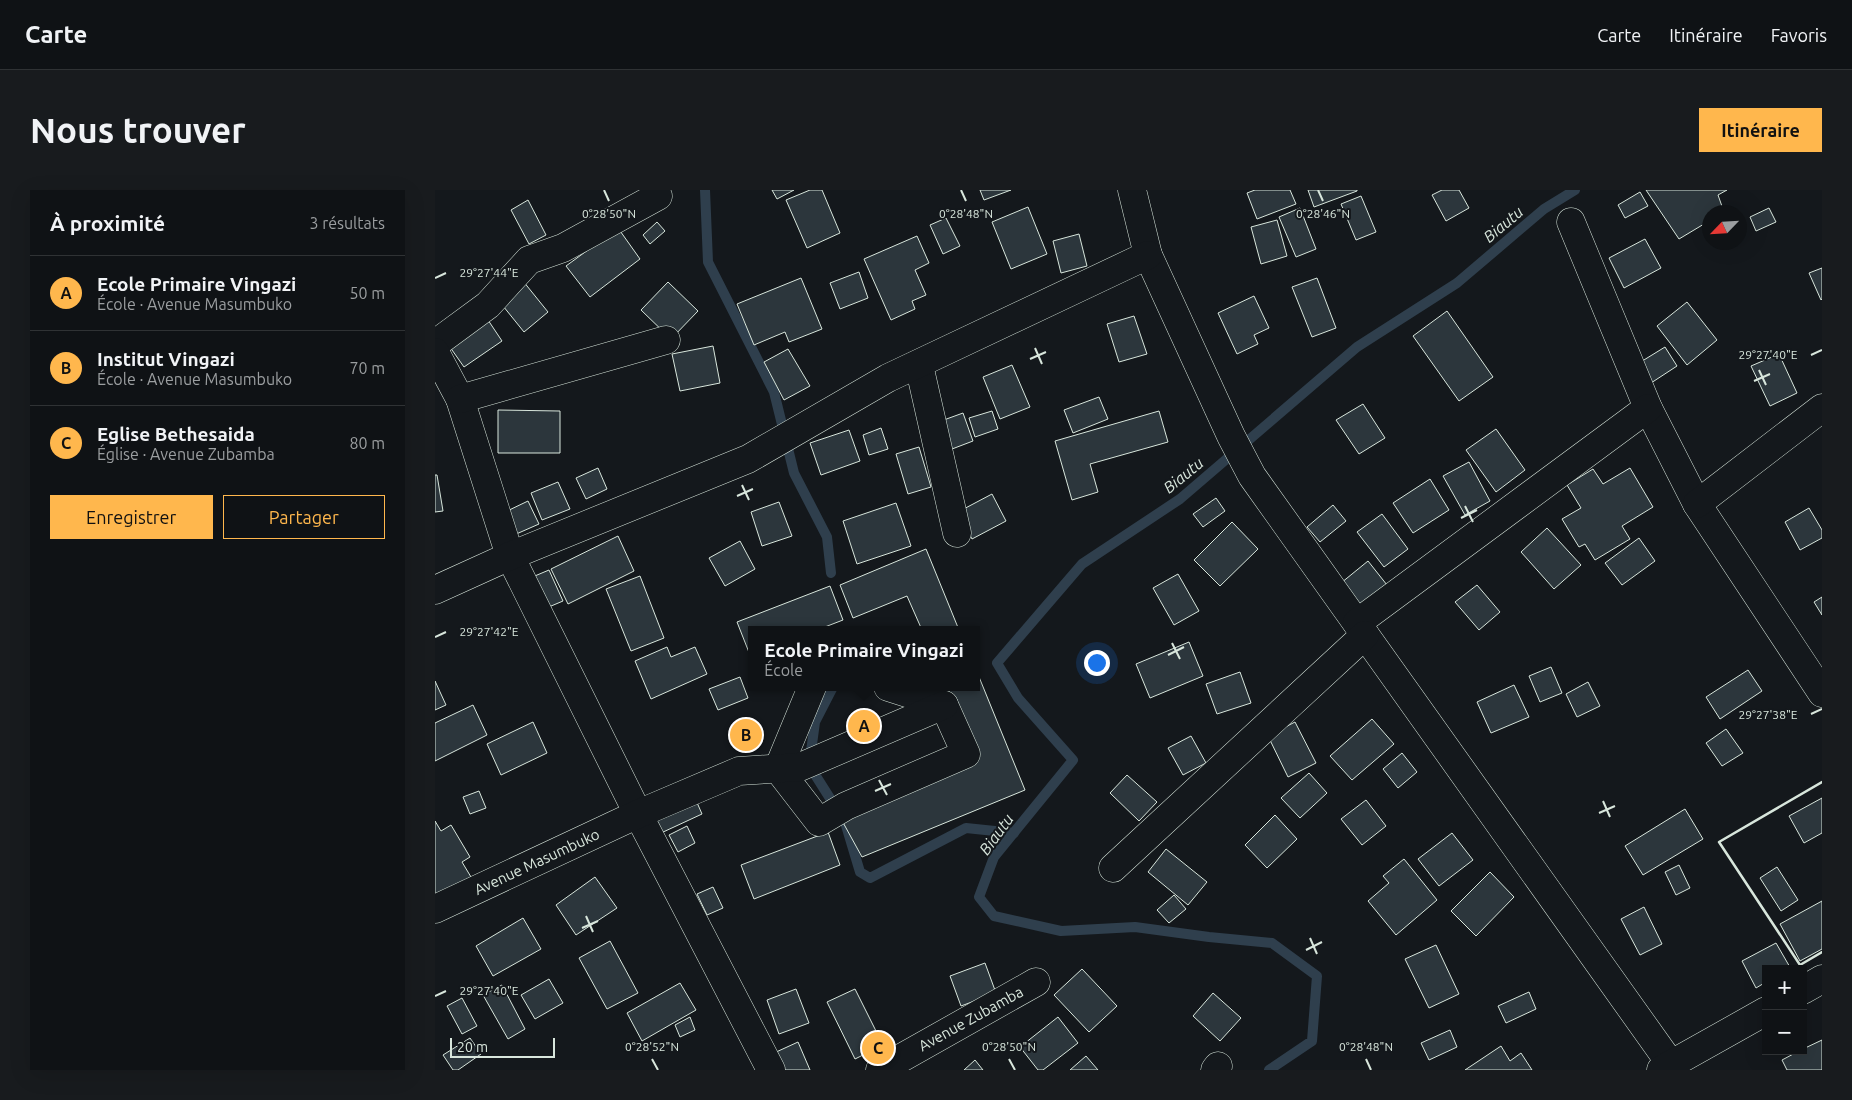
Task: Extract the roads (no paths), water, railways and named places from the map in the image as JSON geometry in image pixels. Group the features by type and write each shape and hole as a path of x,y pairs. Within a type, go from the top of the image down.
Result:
{"street":[{"path":"1132,190 1148,255 1231,436 1252,476 1669,1068 1762,1013"},
{"path":"435,344 489,305 529,260 563,248 658,196"},
{"path":"1571,222 1648,408 1697,504 1822,693"},
{"path":"435,590 510,556 748,459 888,378 919,365 1148,255"},
{"path":"460,399 666,340"},
{"path":"435,352 460,399 510,556 638,814 771,1070"},
{"path":"919,365 957,533"},
{"path":"1113,868 1361,629 1648,408"},
{"path":"1697,504 1822,408"},
{"path":"811,691 798,765 819,822 837,812 966,754 944,705 900,691"},
{"path":"798,765 944,705"},
{"name":"Avenue Masumbuko","path":"435,909 638,814 739,771 798,765"},
{"path":"1807,988 1822,979"},
{"name":"Avenue Zubamba","path":"880,1070 1036,982"}],"waterway":[{"path":"705,190 708,262 774,392 794,473 827,537 831,573"},
{"name":"Biautu","path":"1269,1070 1312,1041 1317,976 1272,943 1135,927 1061,931 994,916 979,897 994,857 1073,760 1018,698 997,663 1082,564 1180,499 1357,347 1457,283 1544,209 1575,190"},
{"path":"831,691 815,722 810,759 814,773 845,822 860,872 870,878 966,828 1014,833"}],"place":[{"name":"Ecole Primaire Vingazi","path":"864,726"},
{"name":"Institut Vingazi","path":"746,735"},
{"name":"Eglise Bethesaida","path":"878,1048"}]}
